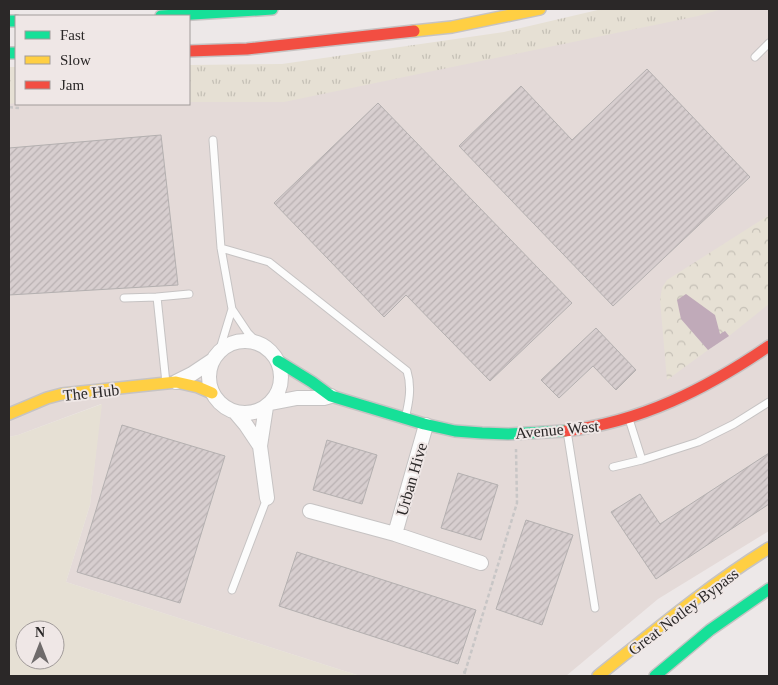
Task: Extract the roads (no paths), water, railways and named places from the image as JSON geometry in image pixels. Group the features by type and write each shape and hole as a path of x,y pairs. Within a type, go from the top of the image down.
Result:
{"main road":[{"path":"180,15 272,9"},
{"path":"190,51 247,49 452,27 540,9"},
{"name":"Avenue West","path":"278,361 322,387 331,396 405,420 455,430 542,434 628,419 695,392 769,346"},
{"name":"The Hub","path":"9,414 46,398 62,394 171,383 198,386 212,393"},
{"name":"Great Notley Bypass","path":"598,676 663,624 751,559 769,548"},
{"name":"Great Notley Bypass","path":"655,676 749,601 769,588"}],"street":[{"path":"251,341 266,347 278,361 282,372 278,394 268,405 251,413 236,412 226,408 218,402 212,393 209,382 209,371 216,356 224,347 237,342 251,341"},
{"name":"The Hub","path":"171,383 192,374 216,356"},
{"name":"Avenue West","path":"268,405 297,398 324,398 331,396"},
{"path":"267,498 260,446 268,405"},
{"path":"236,412 260,446"},
{"name":"Urban Hive","path":"395,534 426,425"},
{"name":"Urban Hive","path":"310,511 395,534 481,562"}],"lane":[{"path":"755,57 769,44"},
{"path":"213,140 221,248 232,308 248,333 258,343"},
{"path":"221,248 269,262 407,371 410,391 405,420"},
{"path":"124,298 189,294"},
{"path":"158,297 171,383"},
{"path":"216,356 232,308"},
{"path":"613,467 698,442 734,424 769,402"},
{"path":"628,419 642,460"},
{"path":"567,431 595,608"},
{"path":"232,590 267,498"}]}
